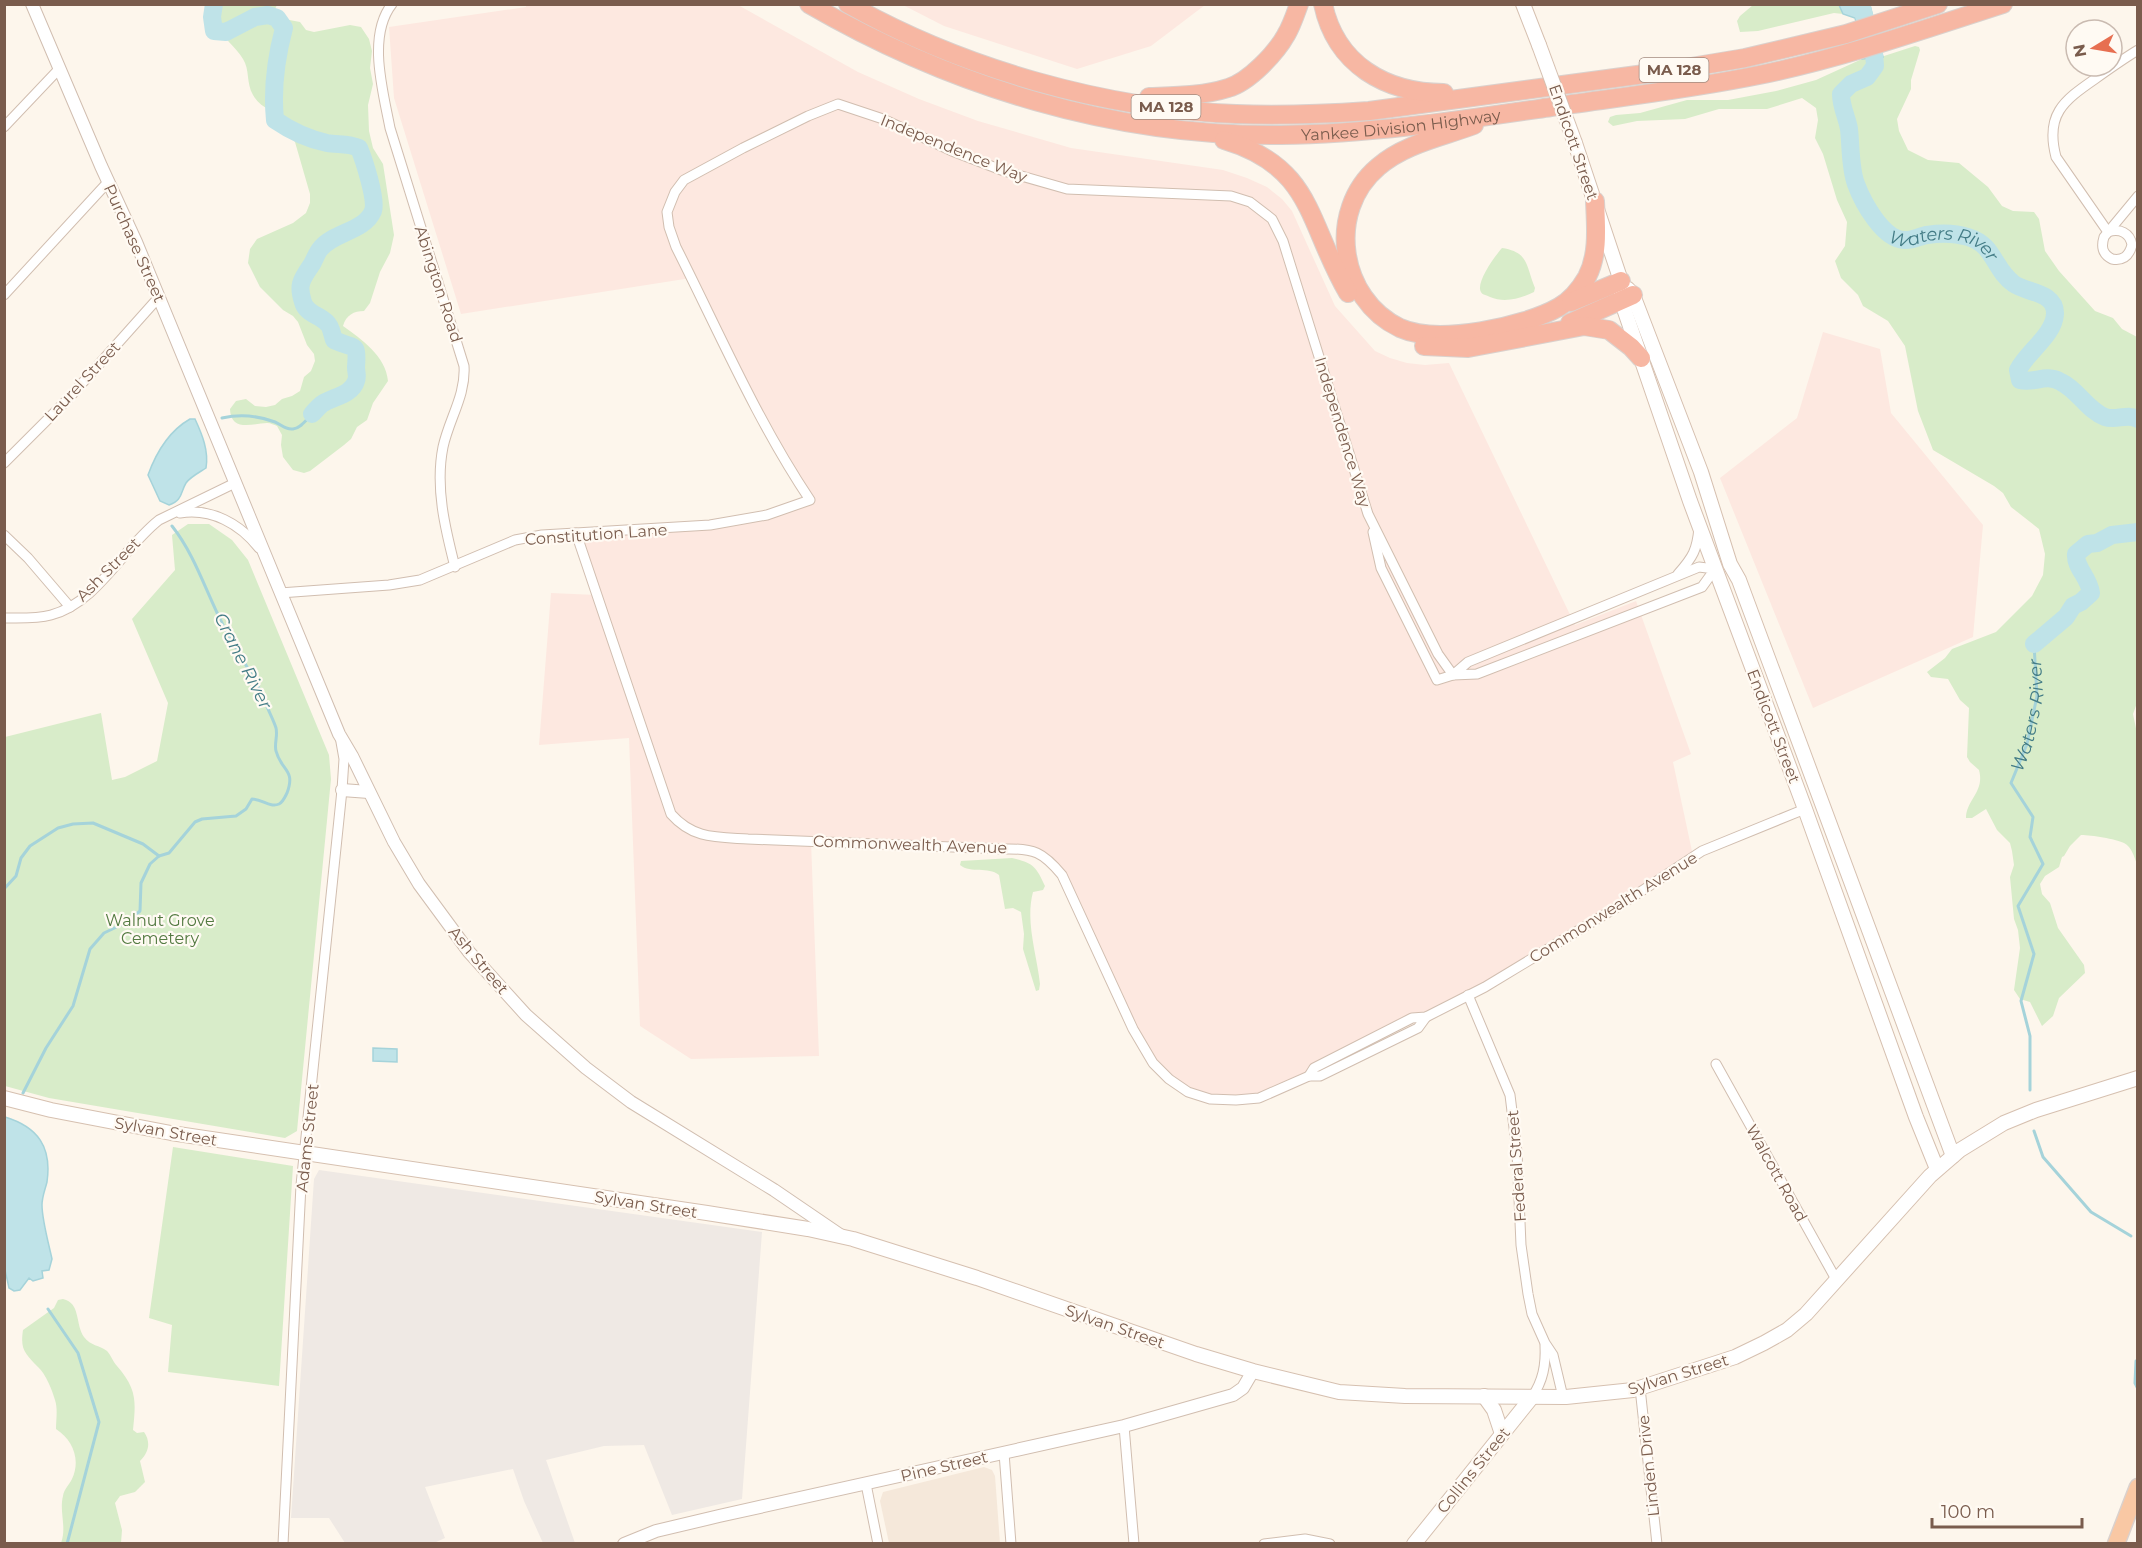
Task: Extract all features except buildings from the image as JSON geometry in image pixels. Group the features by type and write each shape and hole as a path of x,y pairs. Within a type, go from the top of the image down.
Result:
{"highway":[{"name":"Yankee Division Highway","path":"809,4 904,54 1025,99 1124,122 1242,134 1316,134 1506,114 1759,75 1851,53 2003,4"},
{"name":"Yankee Division Highway","path":"848,4 913,37 1044,84 1179,110 1236,114 1326,114 1418,105 1715,63 1782,50 1845,34 1938,4"},
{"path":"1109,98 1193,94 1229,88 1253,73 1280,45 1287,35 1299,4"},
{"path":"1323,4 1329,24 1342,46 1367,72 1379,80 1403,89 1424,93 1500,94"},
{"path":"1506,114 1402,151 1377,167 1365,180 1350,208 1345,250 1353,280 1371,307 1400,328 1420,334 1440,336 1484,330 1524,321 1622,281"},
{"path":"1194,130 1257,152 1272,161 1293,181 1313,215 1346,290 1357,307 1381,329 1412,344 1453,349 1584,326 1609,330 1641,358"},
{"path":"1560,307 1581,287 1592,266 1596,239 1595,201"},
{"path":"1552,330 1627,298"},
{"path":"2116,1544 2138,1487"}],"main road":[{"name":"Endicott Street","path":"1523,4 1595,201 1627,298 1641,358 1699,525 1937,1169"},
{"name":"Endicott Street","path":"1627,298 1701,472 1730,564 1739,580 1953,1156"},
{"path":"1715,568 1730,564"},
{"path":"1805,809 1821,803"},
{"path":"1897,1065 1916,1058"},
{"name":"Sylvan Street","path":"4,1098 51,1110 171,1133 719,1215 841,1236 922,1259 1196,1354 1252,1371 1338,1392 1405,1396 1563,1397 1640,1388 1735,1357 1764,1343 1787,1330 1806,1314 1937,1169 1953,1156 2004,1124 2036,1110 2138,1078"},
{"path":"1944,1135 1978,1139"},
{"path":"1484,1396 1494,1410 1502,1434"},
{"name":"Collins Street","path":"1414,1544 1532,1397"}],"street":[{"name":"Purchase Street","path":"32,4 159,297 234,483"},
{"name":"Abington Road","path":"392,4 383,20 378,43 390,128 464,366 464,386 443,447 441,486 445,528 455,567"},
{"path":"2138,50 2062,104 2055,117 2052,130 2056,157 2108,232 2138,196"},
{"path":"4,128 59,69"},
{"name":"Independence Way","path":"810,500 793,475 743,383 676,248 667,212 675,192 684,180 808,116 838,105 883,119 963,156 1040,183 1067,189 1231,196 1250,202 1272,219 1283,241 1368,514 1438,654 1453,675"},
{"path":"4,295 108,182"},
{"name":"Laurel Street","path":"4,464 68,399 159,297"},
{"name":"Ash Street","path":"4,618 42,617 70,607 97,586 148,529 159,520 234,483 339,734 394,842 419,884 476,960 526,1015 582,1065 631,1102 792,1201 841,1236"},
{"name":"Constitution Lane","path":"280,593 389,585 420,580 515,540 542,535 710,525 767,515 810,500"},
{"name":"Ash Street","path":"172,514 203,512 231,523 245,531 265,558"},
{"name":"Independence Way","path":"1373,525 1374,541 1381,568 1437,680 1453,675 1477,674 1702,587 1715,568"},
{"path":"1677,576 1692,559 1697,546 1699,525"},
{"name":"Commonwealth Avenue","path":"576,533 671,814 681,825 693,832 710,836 1004,849 1026,848 1050,861 1062,876 1132,1029 1152,1063 1188,1092 1210,1099 1259,1098 1309,1076 1314,1068 1412,1018 1426,1017 1468,995 1622,904 1693,856 1712,846 1805,809"},
{"path":"4,535 28,558 70,607"},
{"name":"Independence Way","path":"1453,675 1468,662 1699,567 1715,568"},
{"name":"Adams Street","path":"283,1544 301,1185 342,790 344,759 339,734"},
{"path":"342,790 369,792"},
{"name":"Federal Street","path":"1468,995 1510,1095 1517,1152 1524,1274 1532,1314 1553,1355 1563,1397"},
{"name":"Walcott Road","path":"1716,1064 1837,1281"},
{"name":"Federal Street","path":"1532,1397 1544,1374 1545,1343"},
{"name":"Pine Street","path":"624,1544 646,1540 709,1519 1124,1426 1233,1395 1243,1388 1252,1371"},
{"name":"Linden Drive","path":"1640,1388 1657,1544"},
{"path":"1124,1426 1134,1544"},
{"path":"1004,1453 1011,1544"},
{"path":"866,1484 878,1544"},
{"path":"1264,1544 1305,1539 1330,1544"}],"shaded area":[{"path":"526,5 738,5 858,72 919,99 978,121 1071,148 1223,170 1267,187 1292,211 1335,306 1375,351 1407,363 1425,365 1449,363 1575,625 1636,601 1691,754 1673,762 1693,856 1622,904 1426,1017 1356,1048 1292,1084 1236,1100 1188,1092 1153,1063 1062,876 1026,848 811,841 819,1056 691,1059 640,1026 629,738 539,745 551,593 596,595 576,533 710,525 810,501 691,278 461,314 394,98 389,27 526,7"},
{"path":"903,5 1205,5 1151,46 1077,69 944,26"},
{"path":"1823,332 1880,349 1891,413 1983,525 1973,637 1813,708 1720,478 1797,418"},
{"path":"319,1170 762,1232 742,1499 672,1515 644,1445 604,1446 546,1460 575,1543 543,1543 524,1501 513,1469 425,1487 445,1538 434,1543 345,1543 329,1518 291,1518 314,1179"},
{"path":"984,1467 992,1470 995,1476 1000,1543 889,1543 880,1501 883,1492"}],"green space":[{"path":"220,5 277,5 275,9 279,18 300,22 306,30 314,32 350,25 361,27 369,39 372,51 370,68 373,84 368,105 369,131 373,148 383,164 394,235 390,253 380,272 370,303 364,311 348,316 343,326 378,356 388,381 373,403 367,420 357,427 351,439 310,471 304,473 293,470 283,457 282,435 277,426 267,423 239,424 231,416 230,409 236,401 246,399 255,406 266,407 275,405 282,399 300,391 304,377 311,371 315,361 314,354 307,345 298,322 260,287 248,263 250,249 257,239 293,223 306,213 310,203 310,194 295,142 288,133 274,123 271,110 255,98 249,86 245,63 220,29 218,19"},
{"path":"1753,5 1839,5 1843,14 1834,13 1758,31 1740,32 1737,21"},
{"path":"1915,46 1920,50 1911,80 1911,89 1897,119 1899,131 1908,150 1928,160 1959,163 1988,187 2002,206 2013,211 2034,212 2039,219 2045,251 2059,271 2095,311 2113,318 2122,329 2137,337 2138,700 2133,714 2138,738 2137,864 2131,850 2124,843 2081,835 2062,857 2059,867 2045,876 2040,884 2042,894 2050,903 2058,928 2084,965 2085,973 2059,998 2053,1016 2042,1026 2030,1002 2020,999 2014,990 2020,948 2014,919 2010,877 2014,865 2010,843 1997,830 1986,809 1972,818 1966,818 1969,806 1978,790 1980,778 1979,770 1967,757 1969,708 1960,700 1948,679 1931,677 1927,672 1945,658 1952,649 1996,632 2032,596 2043,575 2045,554 2039,529 2011,507 2003,493 1994,486 1933,450 1918,411 1905,346 1888,321 1863,306 1858,295 1841,278 1835,261 1845,246 1847,222 1815,138 1818,120 1816,108 1802,98 1767,109 1719,109 1685,119 1637,121 1613,126 1608,122 1610,117 1616,115 1640,113 1687,100 1728,100 1776,91 1816,80 1862,59 1884,56"},
{"path":"1502,248 1517,253 1525,261 1535,288 1534,292 1506,300 1495,299 1481,292 1480,284 1485,273"},
{"name":"Walnut Grove Cemetery","path":"188,524 209,524 232,540 248,560 329,755 331,779 297,1131 285,1138 49,1098 5,1086 5,737 101,713 112,780 125,777 157,761 168,703 132,619 175,570 172,535"},
{"path":"1012,858 1033,866 1045,886 1043,890 1033,892 1031,903 1031,926 1040,984 1039,990 1036,991 1023,949 1024,934 1021,912 1013,908 1005,909 999,875 990,871 964,868 960,865 961,861"},
{"path":"173,1147 293,1166 279,1386 168,1372 172,1325 149,1318"},
{"path":"63,1299 73,1305 84,1337 107,1351 124,1374 134,1396 133,1430 137,1433 144,1432 148,1439 147,1451 140,1461 145,1482 135,1492 120,1496 115,1503 122,1530 121,1543 61,1543 63,1496 75,1472 74,1451 67,1439 56,1429 55,1400 44,1374 24,1351 22,1337 23,1330 54,1308 58,1300"}],"water":[{"path":"1839,5 1870,5 1883,57 1862,59 1855,18 1843,14"},
{"path":"190,419 195,419 206,449 206,468 188,481 179,498 169,505 160,501 148,475 164,443"},
{"path":"373,1048 397,1049 397,1062 373,1061"},
{"path":"5,1117 26,1126 40,1140 45,1149 48,1170 42,1205 52,1259 49,1270 42,1271 43,1278 33,1281 29,1278 20,1290 14,1291 9,1288 5,1270"}],"waterway":[{"name":"Crane River","path":"214,4 212,17 214,31 226,32 255,17 268,15 277,18 284,28 275,74 275,120 313,139 359,148 369,180 374,206 369,218 333,238 318,251 302,282 300,291 307,309 328,324 334,340 354,348 356,353 357,378 354,386 346,393 322,404 312,414"},
{"name":"Waters River","path":"1861,4 1874,53 1875,66 1867,77 1851,84 1841,94 1849,129 1854,178 1859,192 1875,219 1881,227 1896,238 1907,240 1927,235 1953,234 1968,237 1984,246 2007,278 2020,287 2046,297 2054,307 2055,314 2050,329 2018,370 2020,380 2055,379 2073,390 2093,410 2105,417 2138,419"},
{"name":"Crane River","path":"222,418 256,417 293,429 301,425 312,414"},
{"name":"Crane River","path":"23,1093 46,1048 73,1006 90,949 104,933 127,922 140,911 141,883 150,864 159,856 169,853 195,822 202,819 236,816 246,809 252,799 276,805 282,802 287,793 289,774 278,758 275,746 276,728 264,698 223,625 187,549 172,526"},
{"name":"Waters River","path":"2034,644 2066,617 2073,606 2091,593 2076,554 2088,544 2097,543 2112,535 2138,532"},
{"name":"Waters River","path":"2030,1090 2030,1036 2021,1001 2034,954 2018,906 2043,864 2030,837 2033,817 2011,783 2027,744 2037,696 2034,644"},
{"path":"4,889 16,876 21,858 30,846 58,828 73,824 93,823 143,844 159,856"},
{"name":"Waters River","path":"2034,1131 2043,1157 2091,1212 2131,1236"},
{"path":"48,1309 78,1353 99,1422 67,1544"},
{"name":"Waters River","path":"2136,1361 2135,1383 2138,1389"}]}
